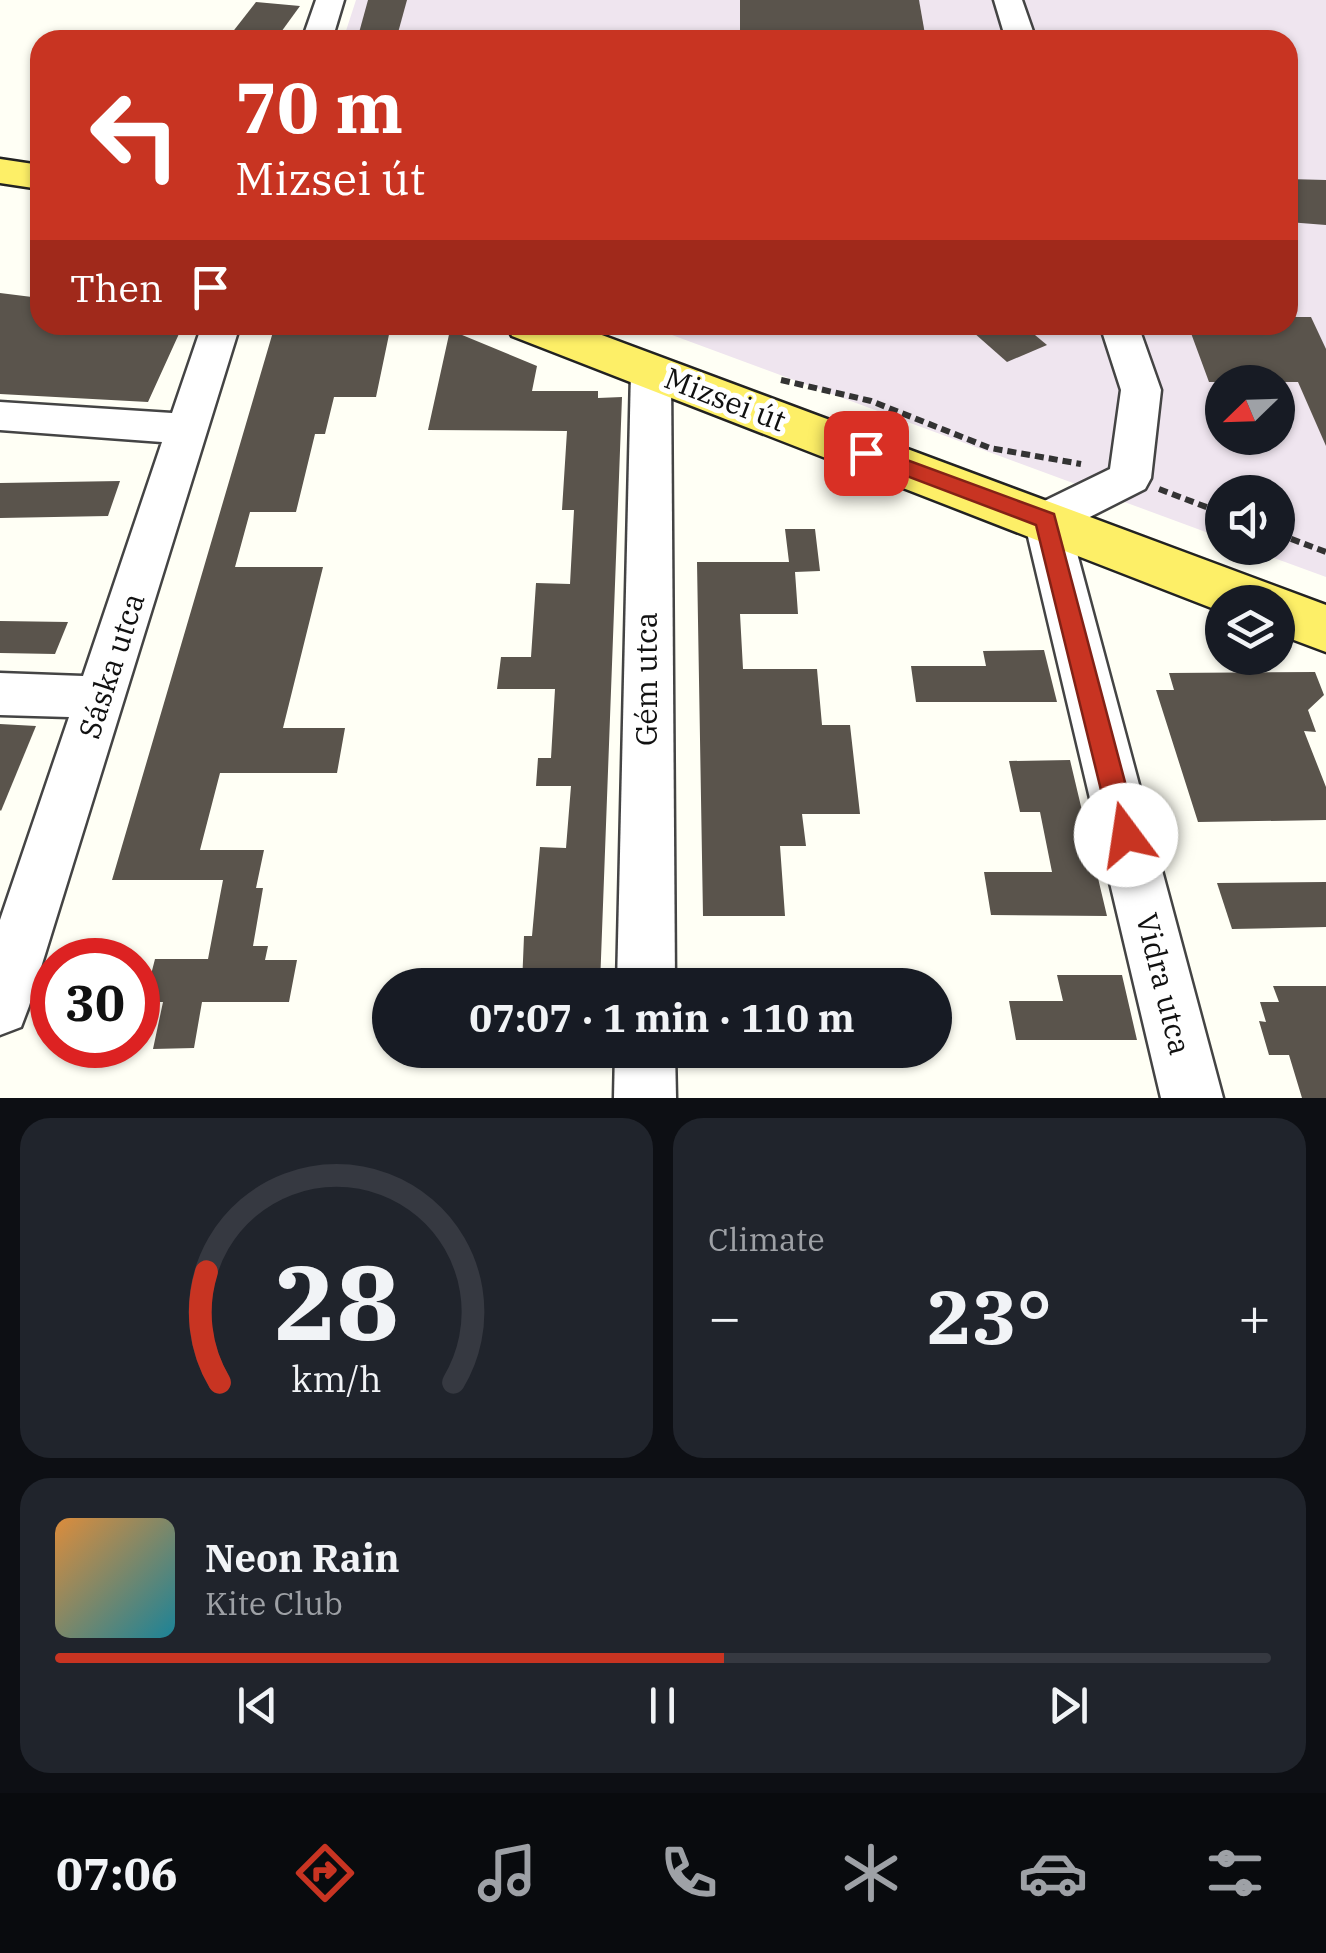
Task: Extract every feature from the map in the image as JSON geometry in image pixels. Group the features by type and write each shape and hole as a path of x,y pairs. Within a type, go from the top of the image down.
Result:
{"main road":[{"path":"0,171 30,176"},
{"name":"Mizsei út","path":"555,335 1214,585"},
{"path":"1295,617 1326,629"}],"street":[{"path":"320,30 330,0"},
{"path":"1008,0 1018,30"},
{"name":"Sáska utca","path":"0,1006 218,335"},
{"path":"1046,520 1130,478 1141,390 1122,335"},
{"name":"Gém utca","path":"646,968 651,372"},
{"path":"0,416 190,429"},
{"name":"Vidra utca","path":"1046,520 1192,1098"},
{"path":"0,694 102,698"},
{"path":"645,1068 645,1098"}],"path":[{"path":"764,376 871,401 932,421 990,448 1071,461 1205,507"},
{"path":"1295,540 1326,552"}],"shaded area":[{"path":"356,0 1326,0 1326,577 1293,565 1295,475 1205,475 1205,532 672,335 1298,335 1298,30 346,30"}],"building":[{"path":"368,0 407,0 399,30 360,30"},
{"path":"740,0 919,0 924,30 740,30"},
{"path":"256,2 300,6 283,30 234,30"},
{"path":"1298,179 1326,180 1326,225 1298,223"},
{"path":"0,293 30,297 30,335 178,335 148,402 0,394"},
{"path":"1298,317 1311,317 1326,349 1326,446 1298,382 1295,365 1205,365 1205,371 1192,335 1298,335"},
{"path":"272,335 389,335 376,397 334,397 325,434 315,434 296,512 250,512 235,567 323,567 283,728 345,728 337,773 220,773 200,850 264,850 256,888 263,888 253,946 268,946 265,960 297,960 289,1002 202,1002 194,1048 160,1049 160,959 208,959 223,880 112,880"},
{"path":"449,335 462,335 537,366 532,391 598,391 598,398 622,397 601,968 523,968 524,936 532,936 540,847 566,848 571,786 536,786 538,758 551,758 555,689 497,689 501,657 531,657 536,583 570,584 574,510 562,510 567,431 428,430"},
{"path":"976,335 1035,335 1047,345 1007,362"},
{"path":"120,481 108,516 0,518 0,483"},
{"path":"785,529 815,529 820,571 795,572 798,614 740,614 743,669 817,669 822,725 850,725 860,814 802,814 806,846 780,846 785,916 703,916 697,562 789,562"},
{"path":"0,621 68,622 55,654 0,653"},
{"path":"1044,650 1057,702 916,702 911,666 986,666 983,651"},
{"path":"1315,672 1324,695 1308,710 1316,732 1304,731 1326,787 1326,820 1198,822 1156,690 1174,690 1169,673"},
{"path":"0,724 36,726 1,811 0,810"},
{"path":"1070,760 1107,916 991,915 984,872 1052,872 1040,812 1020,812 1009,761"},
{"path":"1326,882 1326,927 1232,929 1217,883"},
{"path":"1057,975 1122,975 1137,1040 1016,1040 1009,1001 1063,1001"},
{"path":"1273,986 1326,986 1326,1098 1302,1098 1289,1055 1269,1055 1259,1021 1266,1022 1260,1002 1279,1002"}],"route":[{"path":"866,453 1046,520 1126,835"}]}
